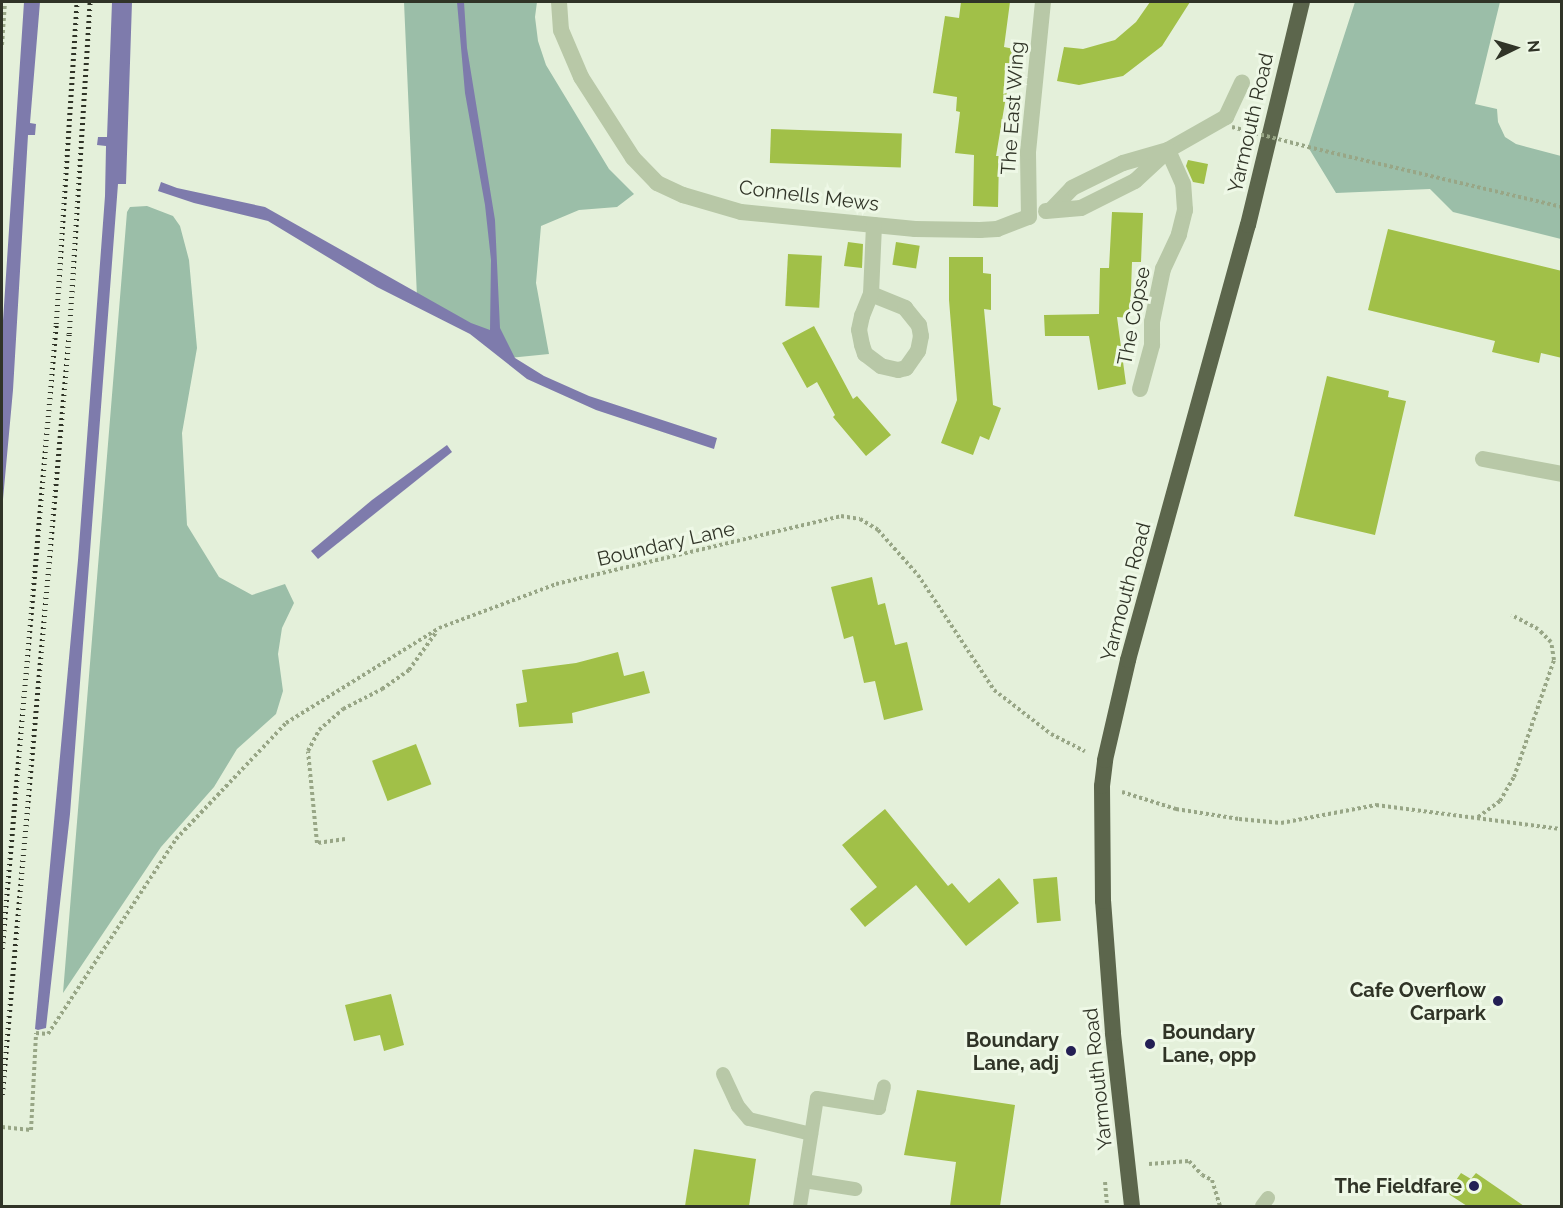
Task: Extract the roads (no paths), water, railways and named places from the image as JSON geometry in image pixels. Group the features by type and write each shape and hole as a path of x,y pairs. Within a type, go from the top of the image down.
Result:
{"highway":[{"name":"Yarmouth Road","path":"1132,1206 1113,1033 1103,901 1102,786 1105,760 1128,660 1248,225 1302,2"}],"street":[{"name":"The East Wing","path":"1029,217 1028,152 1042,2"},
{"name":"Connells Mews","path":"559,4 561,30 580,77 633,158 657,183 683,195 741,212 915,229 997,229 1029,217"},
{"path":"1029,217 1052,209 1081,208 1135,181 1168,150 1226,117 1242,83"},
{"name":"The Copse","path":"1140,389 1152,345 1152,322 1163,269 1179,234 1185,210 1183,184 1168,150"},
{"path":"871,294 905,308 919,325 921,336 918,351 906,368 898,370 881,366 865,354 859,330 871,294 874,225"},
{"path":"1482,459 1562,474"}],"lane":[{"path":"723,1074 738,1106 750,1119 811,1134"},
{"path":"800,1206 817,1098 879,1108 884,1087"},
{"path":"804,1180 855,1189"}],"railway":[{"path":"2,949 56,324 77,2"},
{"path":"2,1095 69,334 90,2"}],"place":[{"name":"Cafe Overflow Carpark","path":"1498,1001"},
{"name":"Boundary Lane, opp","path":"1150,1044"},
{"name":"Boundary Lane, adj","path":"1071,1051"},
{"name":"The Fieldfare","path":"1474,1186"}]}
